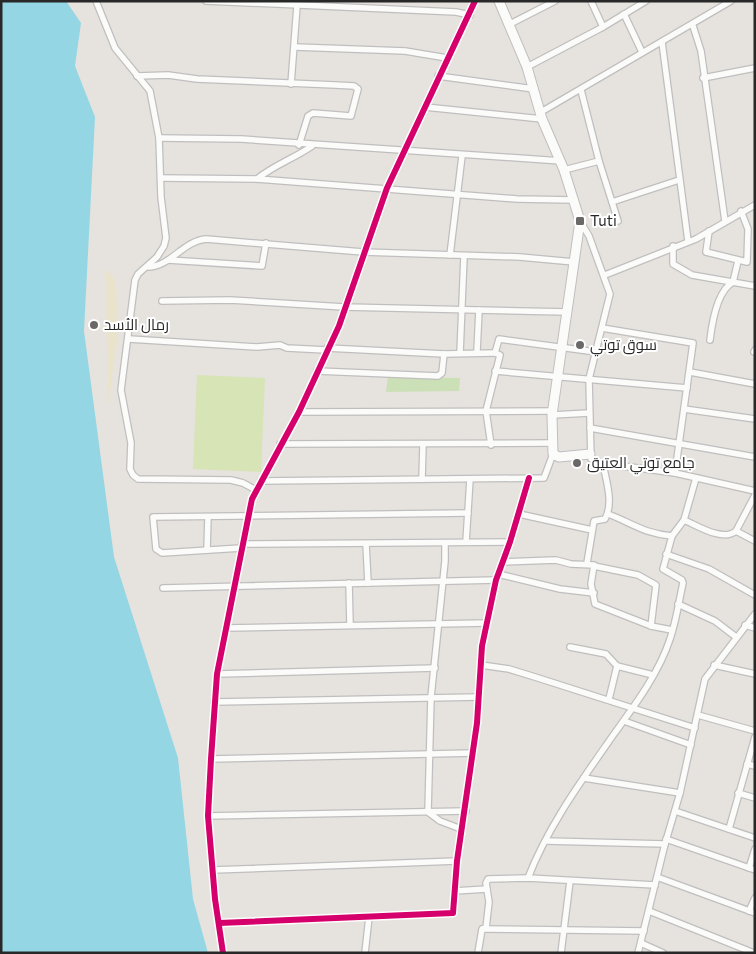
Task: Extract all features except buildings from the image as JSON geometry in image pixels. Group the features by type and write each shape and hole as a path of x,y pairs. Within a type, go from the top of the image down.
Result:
{"street":[{"path":"206,1 456,12 470,15"},
{"path":"223,953 212,870 208,816 214,702 217,674 249,515 256,490 299,412 339,326 344,307 387,188 438,76 476,1"},
{"path":"498,1 527,68 580,222 589,236 605,275 610,294 589,379 591,459 603,464 675,473 755,493 736,531 731,535 723,535 684,520"},
{"path":"508,25 555,1"},
{"path":"591,1 603,27"},
{"path":"527,68 603,27 646,1"},
{"path":"425,107 542,116 642,52 693,26 731,1"},
{"path":"98,2 115,48 150,91 153,98 162,178 161,197 166,238 164,246 149,267 138,274 135,280 121,390 122,404 130,433 130,469 138,479 231,480 243,482 256,490"},
{"path":"291,84 297,6"},
{"path":"624,14 642,52"},
{"path":"693,26 701,51 725,221"},
{"path":"662,42 688,241"},
{"path":"295,47 405,52 447,58"},
{"path":"704,78 755,68"},
{"path":"137,76 354,86 358,89 351,116 313,113 308,116 299,145"},
{"path":"438,76 534,89"},
{"path":"581,90 599,161 618,221"},
{"path":"159,138 241,139 299,145 462,156 562,166 599,161"},
{"path":"258,179 270,169 312,146"},
{"path":"450,255 462,156"},
{"path":"162,178 258,179 533,200 574,200"},
{"path":"612,202 679,180"},
{"path":"605,275 688,241 755,205"},
{"path":"709,231 706,252 738,261 748,261 752,228 741,211"},
{"path":"261,481 544,478 553,454 552,413 580,222"},
{"path":"149,267 158,266 197,240 266,242 364,252 574,262"},
{"path":"168,260 262,266 266,242"},
{"path":"674,246 672,264 695,276 755,286"},
{"path":"460,353 464,256"},
{"path":"733,282 738,261"},
{"path":"710,340 716,306 727,285 733,282"},
{"path":"162,301 230,300 344,307 568,312"},
{"path":"477,352 479,310"},
{"path":"602,328 694,343 675,473"},
{"path":"129,339 257,347 280,346 287,348 444,354 495,353 500,355 486,411 491,445"},
{"path":"495,353 499,339 596,352"},
{"path":"317,371 438,376 442,373 444,354"},
{"path":"495,371 687,388"},
{"path":"690,372 755,384"},
{"path":"684,409 755,419"},
{"path":"299,412 486,411 590,413"},
{"path":"590,428 755,457"},
{"path":"280,444 491,445 553,443"},
{"path":"422,479 423,445"},
{"path":"553,454 559,457 590,454"},
{"path":"587,563 594,521 605,519 608,514 609,488 603,464"},
{"path":"219,923 452,914 454,910 456,861 466,811 487,623 497,577 510,542 529,478"},
{"path":"528,878 546,841 584,778 634,707 671,639 682,581 663,569 672,536 684,520 696,478"},
{"path":"466,542 470,479"},
{"path":"468,513 153,517 156,549 162,553 242,546 510,542"},
{"path":"519,514 592,530"},
{"path":"608,514 633,523 642,531 672,536"},
{"path":"207,550 208,517"},
{"path":"736,531 755,541"},
{"path":"428,812 431,697 445,543"},
{"path":"366,544 368,583"},
{"path":"666,554 709,570 755,595"},
{"path":"503,562 556,560 571,564 587,563 638,575 656,585 651,626"},
{"path":"594,566 591,584 595,604 651,626 672,630"},
{"path":"163,588 368,583 497,577 560,589 594,593"},
{"path":"349,583 350,625"},
{"path":"678,604 714,622 736,637"},
{"path":"638,953 680,793 705,679 755,614"},
{"path":"226,628 487,623"},
{"path":"745,625 755,628"},
{"path":"570,647 606,654 617,666 653,675"},
{"path":"481,665 509,669 609,699 695,728"},
{"path":"714,665 755,674"},
{"path":"609,699 617,666"},
{"path":"217,674 435,668"},
{"path":"214,702 479,697"},
{"path":"698,715 755,730"},
{"path":"624,721 691,745"},
{"path":"729,828 755,737"},
{"path":"211,759 473,752"},
{"path":"747,764 755,766"},
{"path":"584,778 680,793"},
{"path":"738,793 755,798"},
{"path":"208,816 466,811"},
{"path":"675,811 755,838"},
{"path":"428,812 440,821 461,829"},
{"path":"546,841 666,842 752,869 755,849"},
{"path":"212,870 456,861"},
{"path":"657,877 752,912 755,898"},
{"path":"478,953 482,929 486,928 489,907 488,879 528,878 655,885"},
{"path":"561,953 570,880"},
{"path":"454,891 488,889"},
{"path":"649,911 754,953"},
{"path":"365,953 369,917"},
{"path":"482,929 644,931"},
{"path":"640,943 663,953"}],"green space":[{"path":"197,375 265,378 261,472 193,469"},
{"path":"388,377 460,378 459,391 386,392"}],"sand":[{"path":"106,270 116,280 118,334 108,406 108,451"}],"water":[{"path":"1,1 66,1 81,23 75,66 95,117 84,331 114,557 178,758 193,899 208,953 1,953"}],"cycle path":[{"path":"223,953 215,899 208,816 211,759 217,674 252,499 299,412 339,326 387,188 475,1"},
{"path":"219,923 453,913 457,861 477,723 482,646 496,580 510,542 529,478"}],"place":[{"name":"Tuti","path":"580,221"},
{"name":"رمال الأسد","path":"94,325"},
{"name":"سوق توتي","path":"580,345"},
{"name":"جامع توتي العتيق","path":"577,463"}]}
